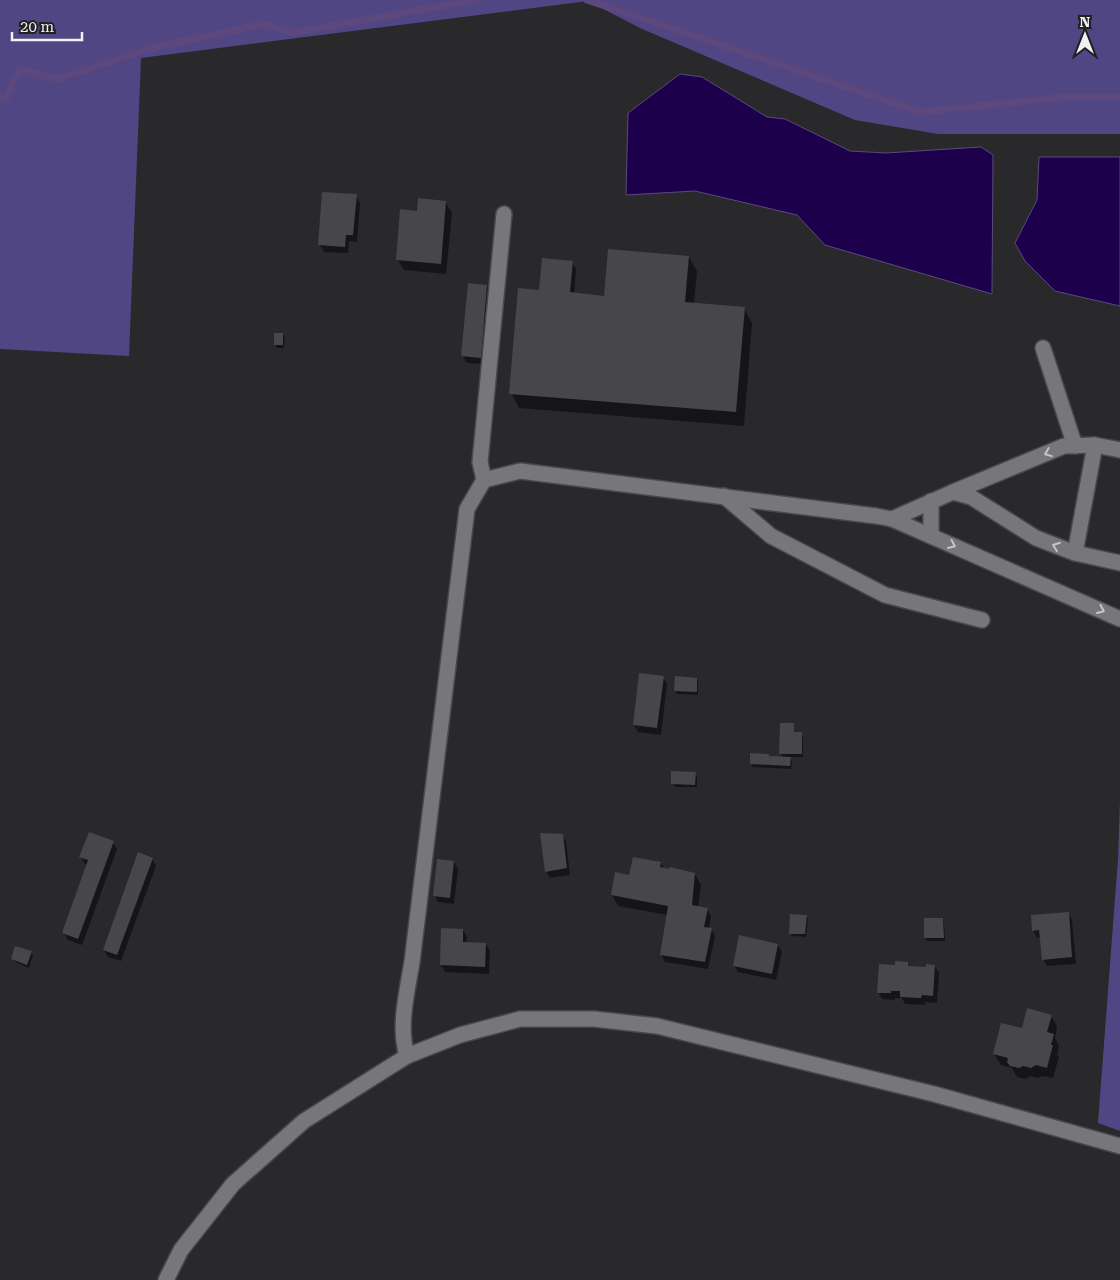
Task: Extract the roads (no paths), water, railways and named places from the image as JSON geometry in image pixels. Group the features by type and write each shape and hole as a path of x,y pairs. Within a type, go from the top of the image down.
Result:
{"street":[{"path":"484,480 480,462 504,214"},
{"path":"1043,348 1076,446"},
{"path":"1075,553 1095,445"},
{"path":"892,519 1064,446 1095,445 1120,450"},
{"path":"407,1056 404,1044 404,1014 466,509 484,480 520,471 892,519 1120,619"},
{"path":"953,492 971,497 1036,538 1075,553 1120,564"},
{"path":"724,496 771,536 886,595 982,620"},
{"path":"931,536 932,501"},
{"path":"166,1280 181,1250 233,1184 304,1121 407,1056 460,1035 520,1019 594,1019 657,1026 934,1094 1120,1146"}],"waterway":[{"path":"0,97 6,98 20,69 57,79 151,48 264,24 292,33 476,0"},
{"path":"587,0 921,112 1066,97 1120,97"}]}
